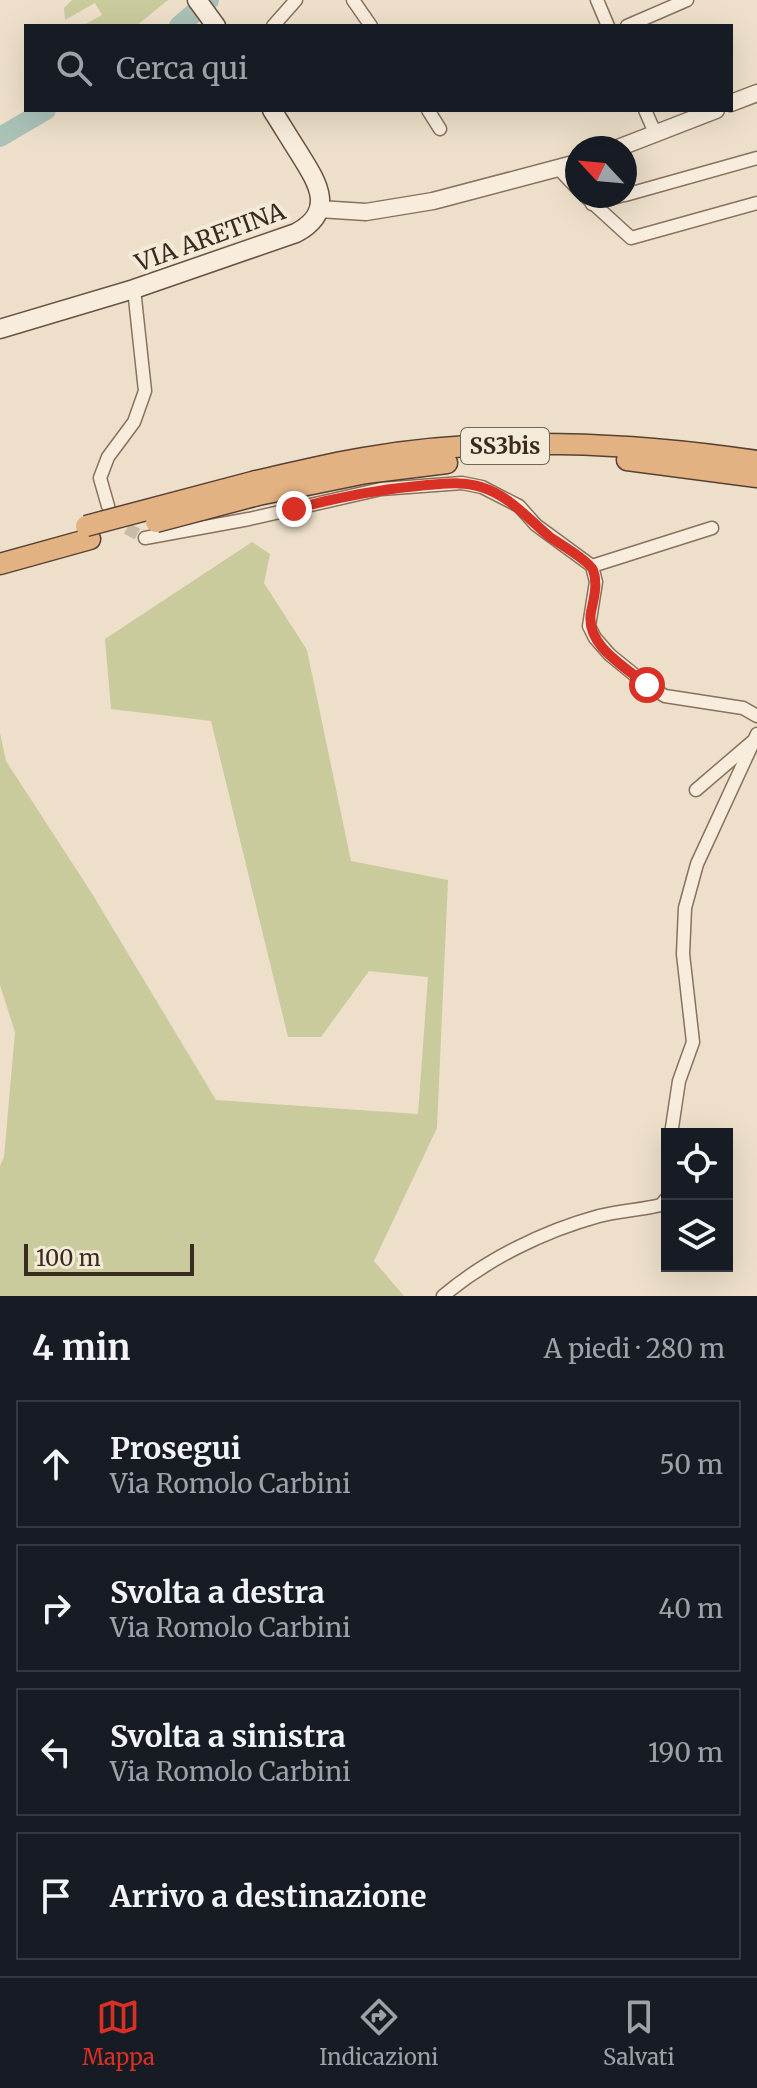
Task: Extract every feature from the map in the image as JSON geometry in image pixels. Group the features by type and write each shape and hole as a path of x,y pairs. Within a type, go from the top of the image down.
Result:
{"highway":[{"name":"SS3bis","path":"0,549 88,532 364,458 508,446 632,447 699,452 757,461"},
{"name":"SS3bis","path":"257,488 426,465 508,460 630,460 757,477"},
{"name":"SS3bis","path":"0,564 88,532"}],"main road":[{"path":"197,0 215,24"},
{"name":"VIA ARETINA","path":"0,329 134,289 296,233 309,225 319,209 319,185 273,112"}],"street":[{"path":"275,24 296,0"},
{"path":"353,0 370,24"},
{"path":"597,0 607,24"},
{"path":"632,24 687,0"},
{"path":"733,102 757,93"},
{"path":"429,112 440,129"},
{"path":"646,112 656,135"},
{"path":"637,142 711,112"},
{"path":"637,191 757,158"},
{"path":"319,209 366,212 433,201 565,167"},
{"path":"559,169 565,175"},
{"path":"597,208 631,238 757,203"},
{"path":"108,506 100,478 108,457 134,422 145,391 134,289"},
{"path":"145,538 249,519 381,489 462,483 482,487 519,506 536,525 592,566 596,582 589,626 610,655 665,696 743,708 757,716"},
{"path":"592,566 712,528"},
{"path":"696,790 756,737"},
{"path":"672,1128 679,1081 693,1042 683,954 689,884 756,737"},
{"path":"443,1296 494,1260 532,1242 599,1216 661,1205 665,1200"}],"green space":[{"path":"72,0 168,0 138,24 86,24 102,15 95,3 65,20 64,8"},
{"path":"252,542 270,554 264,583 307,650 351,861 448,880 437,1128 374,1261 404,1296 0,1296 0,1166 4,1157 15,1032 0,985 0,733 6,761 91,892 216,1100 418,1114 428,977 369,971 321,1037 288,1037 211,721 111,709 105,639"}],"waterway":[{"path":"181,24 209,0"},
{"path":"0,137 43,112"}],"tunnel":[{"path":"114,516 124,527 145,538"}],"route":[{"path":"294,509 381,489 462,483 482,487 519,506 536,525 592,566 596,582 589,626 610,655 647,685"}]}
